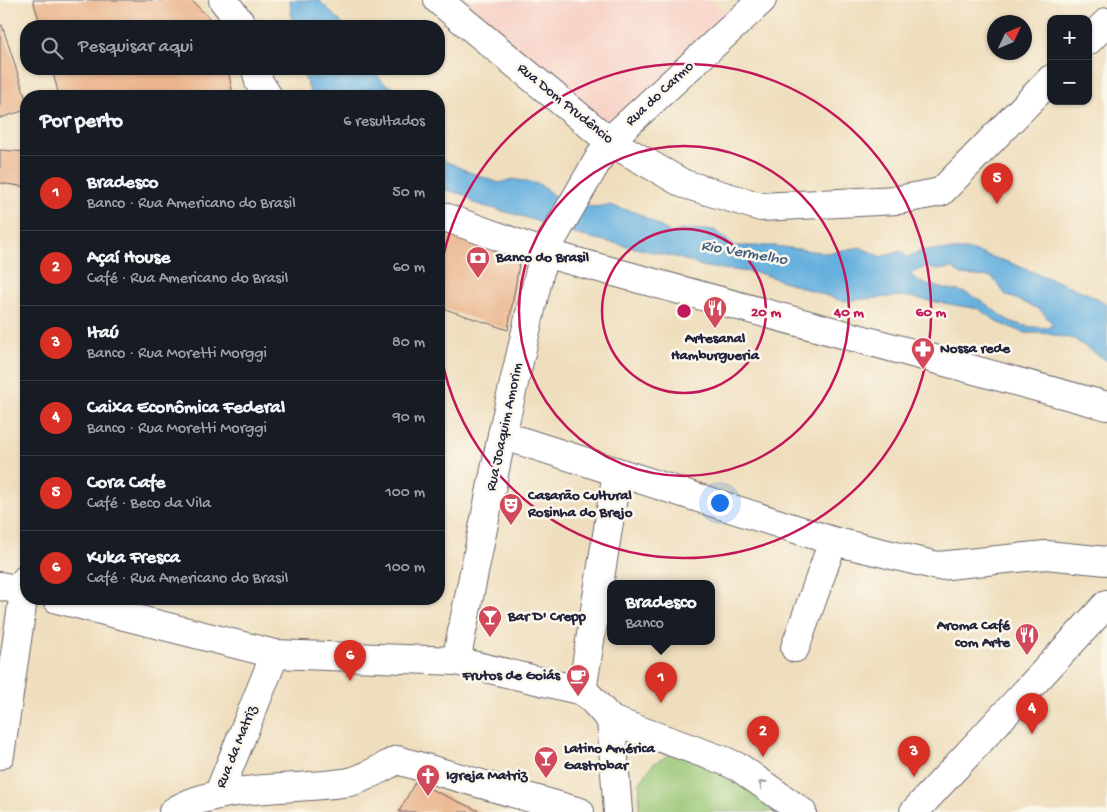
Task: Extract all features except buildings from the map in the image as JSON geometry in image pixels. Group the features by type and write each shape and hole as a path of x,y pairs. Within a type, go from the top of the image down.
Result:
{"street":[{"path":"223,0 238,20"},
{"name":"Rua Dom Prudêncio","path":"438,0 604,149 684,184 761,207 898,200 941,192 1047,83"},
{"name":"Rua do Carmo","path":"550,242 604,149 762,0"},
{"path":"1092,37 1107,22"},
{"path":"257,75 264,90"},
{"path":"445,216 550,242 1107,406"},
{"name":"Rua Joaquim Amorim","path":"456,661 502,435 550,242"},
{"path":"502,435 833,541 938,566 1046,555 1107,561"},
{"path":"582,691 617,472"},
{"path":"795,648 833,541"},
{"path":"0,755 19,587"},
{"path":"914,812 1107,604"},
{"path":"81,605 275,654 456,661 582,691 611,720 725,760 740,768 802,812"},
{"name":"Rua da Matriz","path":"173,812 184,805 218,795 275,654"},
{"path":"611,720 618,812"},
{"path":"218,795 351,782 398,760 580,812"},
{"path":"218,795 246,812"}],"shaded area":[{"path":"444,0 711,0 729,16 602,132"}],"green space":[{"path":"674,752 727,773 790,812 639,812 640,783 653,764"}],"water":[{"path":"290,0 319,0 339,20 292,20"},
{"path":"303,75 377,75 385,84 399,90 310,90"},
{"name":"Rio Vermelho","path":"445,161 499,183 513,179 539,184 557,198 594,207 609,205 638,213 671,233 683,230 714,230 735,246 776,246 827,253 860,247 881,257 901,251 907,257 923,250 970,250 1008,262 1089,294 1107,305 1107,361 1074,339 1043,333 1025,333 999,323 979,309 901,296 842,301 759,273 705,267 679,258 574,234 524,217 473,203 465,195 445,190","holes":["925,267 938,270 953,268 961,275 992,277 1006,295 1039,309 1053,324 1048,328 1015,323 974,297 960,291 923,283 910,274"]}],"place":[{"name":"Cora Cafe","path":"997,204"},
{"name":"Banco do Brasil","path":"478,279"},
{"name":"Artesanal Hamburgueria","path":"715,329"},
{"name":"Nossa rede","path":"923,370"},
{"name":"Casarão Cultural Rosinha do Brejo","path":"511,526"},
{"name":"Bar D' Crepp","path":"490,638"},
{"name":"Aroma Café com Arte","path":"1027,656"},
{"name":"Kuka Fresca","path":"350,681"},
{"name":"Frutos de Goiás","path":"578,697"},
{"name":"Bradesco","path":"661,703"},
{"name":"Caixa Econômica Federal","path":"1032,734"},
{"name":"Açaí House","path":"763,757"},
{"name":"Itaú","path":"914,777"},
{"name":"Latino América Gastrobar","path":"546,779"},
{"name":"Igreja Matriz","path":"428,797"}]}
